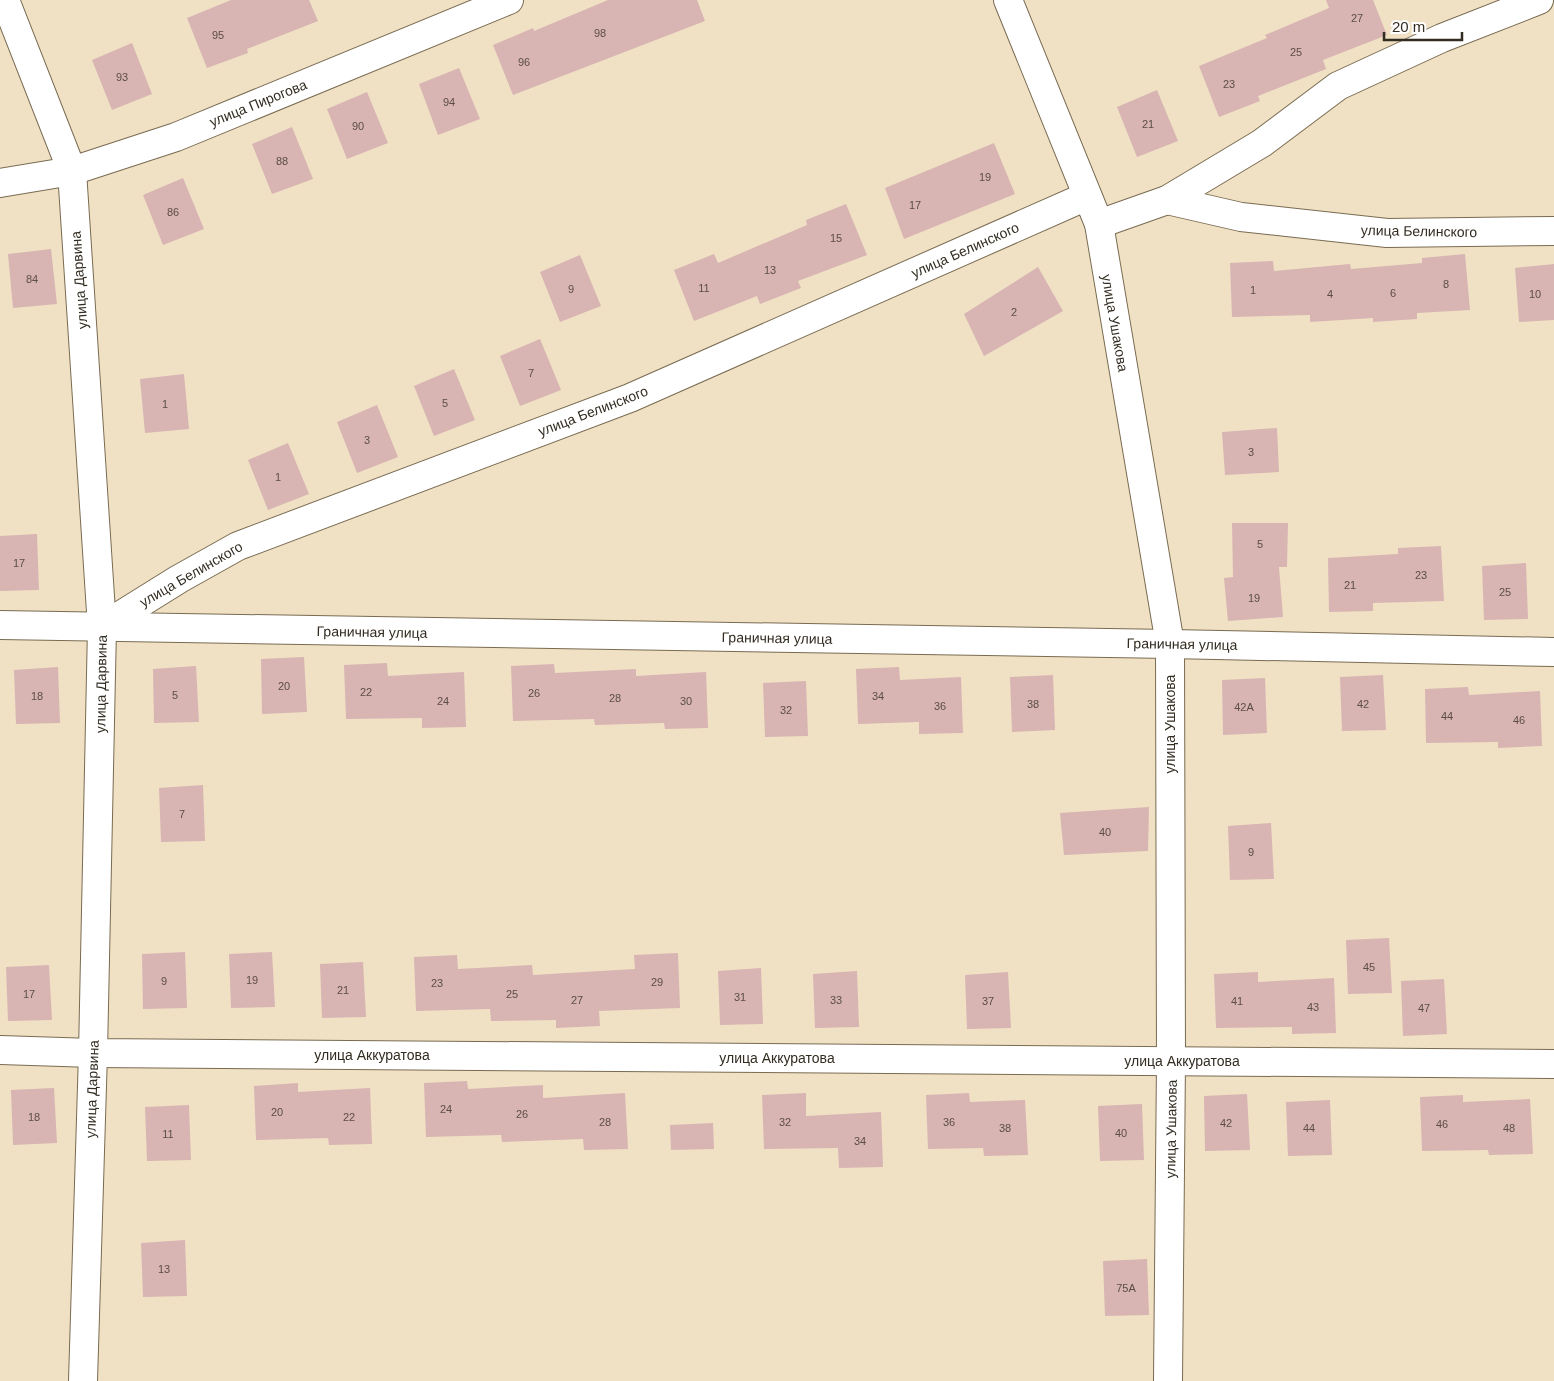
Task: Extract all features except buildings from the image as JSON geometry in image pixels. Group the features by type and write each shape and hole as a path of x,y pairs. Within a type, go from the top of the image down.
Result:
{"street":[{"name":"улица Дарвина","path":"5,0 72,171 102,628 93,1053 83,1381"},
{"name":"улица Пирогова","path":"0,183 72,171 176,137 509,0"},
{"name":"улица Ушакова","path":"1008,0 1099,224 1170,644 1171,1061 1168,1381"},
{"path":"1099,224 1168,200 1262,143 1338,86 1442,38 1539,0"},
{"name":"улица Белинского","path":"102,628 179,579 238,546 630,398 1088,196"},
{"name":"улица Белинского","path":"1168,200 1241,217 1387,233 1554,231"},
{"name":"Граничная улица","path":"0,625 1554,652"},
{"name":"улица Аккуратова","path":"0,1050 93,1053 1554,1064"}]}
